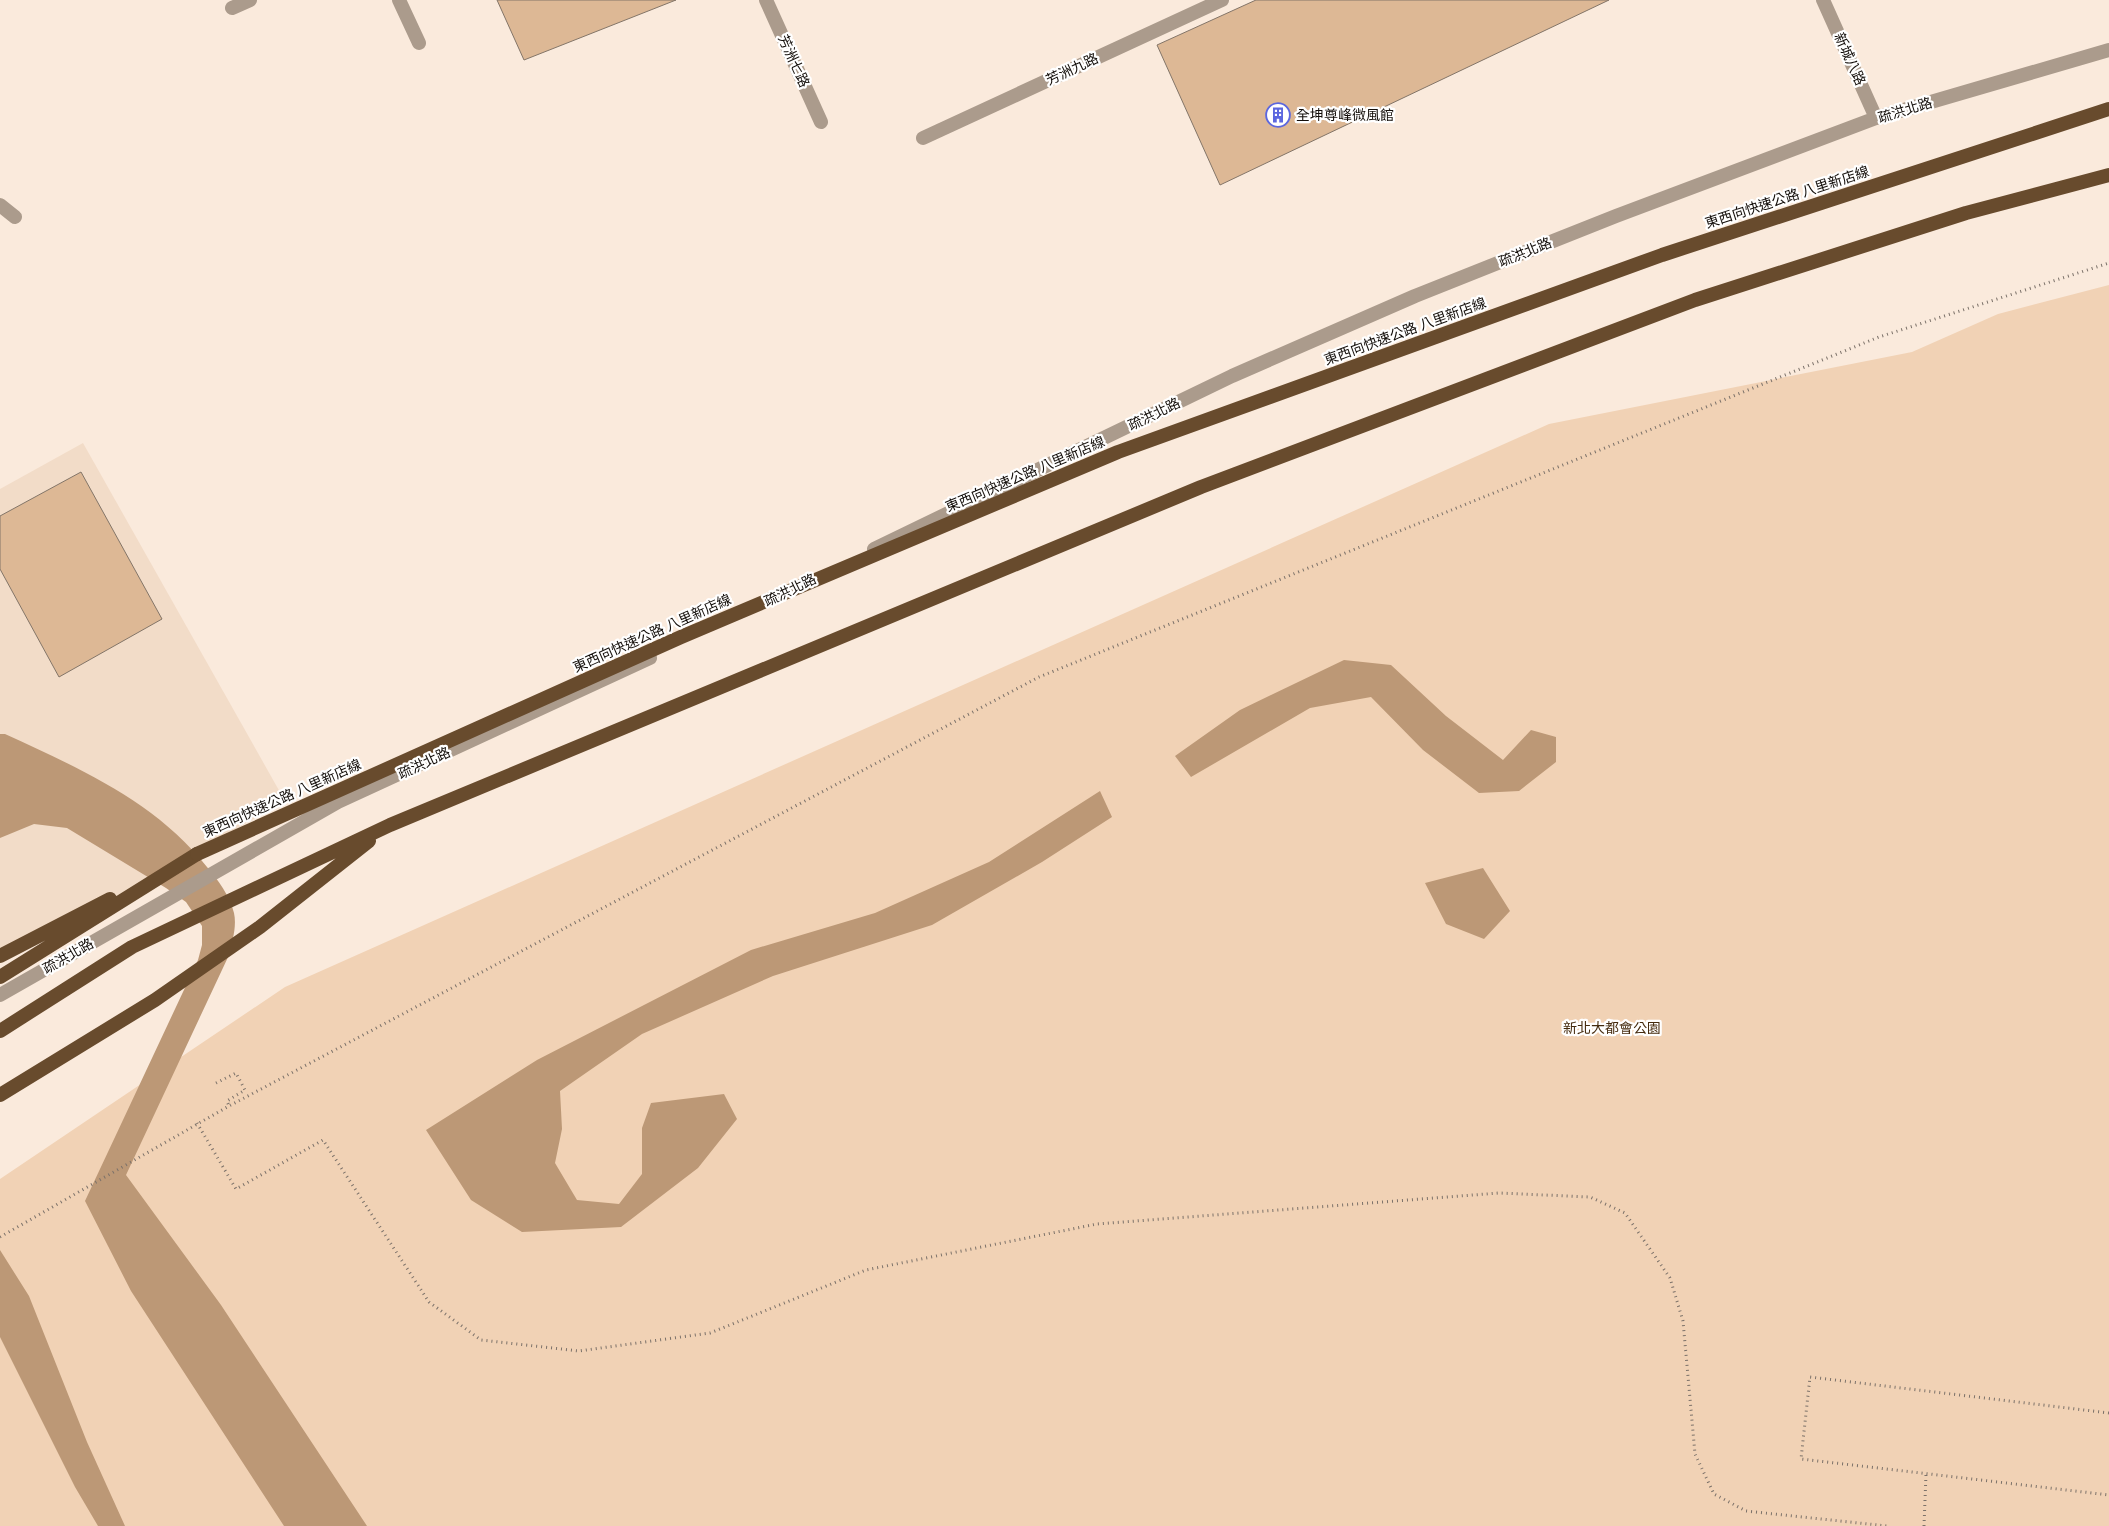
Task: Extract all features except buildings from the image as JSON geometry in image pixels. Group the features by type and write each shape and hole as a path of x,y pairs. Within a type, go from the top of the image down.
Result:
{"highway":[{"name":"東西向快速公路 八里新店線","path":"0,977 197,854 681,637 1118,452 1662,255 2109,109"},
{"path":"0,1031 132,947 390,825 1201,487 1677,307 1966,213 2109,175"},
{"path":"0,1095 155,1000 260,927 390,825"},
{"path":"0,956 197,854"}],"street":[{"path":"232,8 250,0"},
{"path":"399,0 419,44"},
{"name":"芳洲七路","path":"766,0 821,122"},
{"name":"芳洲九路","path":"923,138 1222,0"},
{"name":"新城八路","path":"1823,0 1876,118"},
{"name":"疏洪北路","path":"0,995 338,802 583,690 1232,376 1415,296 1616,216 1876,118 2109,50"},
{"path":"0,205 15,217"}],"path":[{"path":"0,1237 197,1123 1039,677 1878,336 2109,263"},
{"path":"216,1083 236,1073 245,1090 227,1101 229,1106"},
{"path":"197,1123 236,1189 323,1140 429,1302 482,1340 579,1351 710,1333 866,1270 1097,1224 1499,1193 1590,1197 1625,1213 1670,1278 1683,1321 1695,1454 1714,1494 1746,1511 1887,1526"},
{"path":"2109,1413 1810,1377 1801,1460 2109,1496"},
{"path":"1924,1526 1926,1474"}],"shaded area":[{"path":"83,443 285,801 0,963 0,489"},
{"path":"1344,660 1391,665 1446,716 1503,760 1531,730 1556,737 1556,762 1519,791 1479,793 1423,750 1371,697 1310,708 1191,777 1175,756 1240,710"},
{"path":"0,734 5,734 61,760 115,789 140,805 187,844 215,877 230,900 235,924 229,955 126,1175 221,1305 367,1526 284,1526 131,1291 85,1201 198,960 202,945 202,926 186,902 67,828 34,824 0,838"},
{"path":"1100,791 1112,817 1042,862 932,925 773,976 642,1034 560,1091 562,1129 555,1163 577,1200 619,1204 642,1174 642,1128 651,1103 724,1094 737,1119 698,1168 621,1227 522,1232 471,1200 426,1130 537,1060 751,950 875,913 989,862"},
{"path":"1483,868 1510,911 1484,939 1446,924 1425,883"},
{"path":"0,1250 29,1296 87,1442 125,1526 98,1526 75,1487 0,1337"}],"green space":[{"name":"新北大都會公園","path":"2109,285 2109,1526 0,1526 0,1179 285,987 1549,424 1912,352 1998,314"}],"place":[{"name":"全坤尊峰微風館","path":"1278,115"}]}
